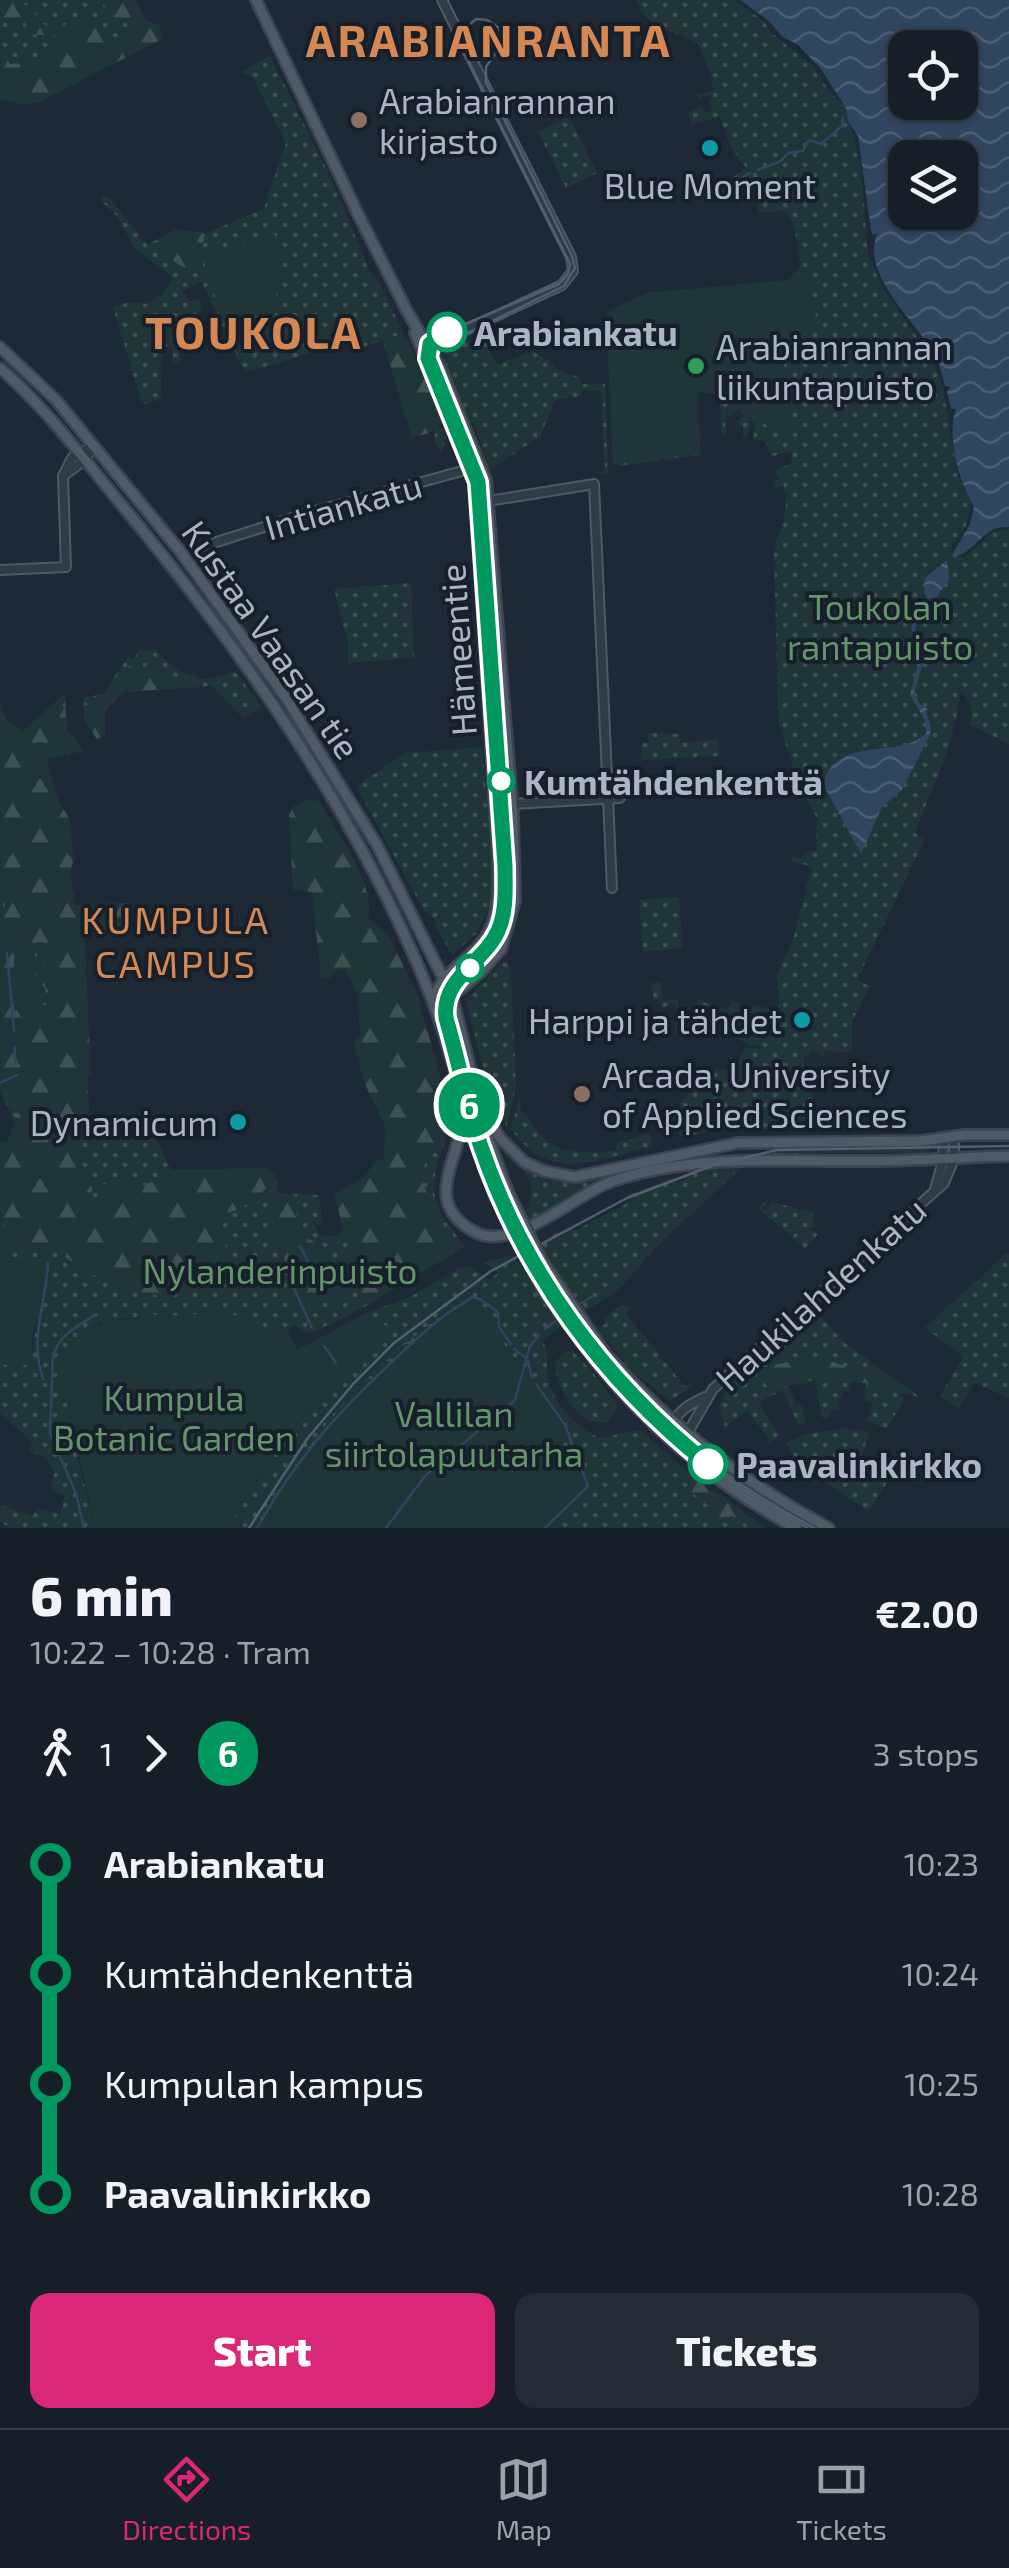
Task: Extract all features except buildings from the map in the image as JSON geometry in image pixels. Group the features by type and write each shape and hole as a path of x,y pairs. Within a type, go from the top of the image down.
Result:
{"main road":[{"name":"Hämeentie","path":"256,0 425,349 490,503 516,884 505,940 482,971 452,996"},
{"name":"Kustaa Vaasan tie","path":"0,347 44,388 176,546 284,695 376,846 452,996"},
{"name":"Kustaa Vaasan tie","path":"0,368 33,399 156,547 271,703 364,854 425,982"},
{"name":"Hämeentie","path":"436,992 479,947 494,917 498,885 476,467"},
{"path":"425,982 436,992 452,996 480,1106 508,1192 549,1272 606,1354 687,1434 752,1483 829,1528"},
{"path":"425,982 496,1198 544,1291 596,1362 668,1440 731,1490 793,1528"},
{"path":"434,1005 436,992"},
{"path":"462,1103 460,1137 446,1175 448,1203 466,1226 494,1238 510,1236 602,1185 686,1163 1009,1156"},
{"path":"480,1106 520,1159 552,1173 576,1177 737,1142 921,1141 1009,1135"},
{"path":"812,1519 820,1528"}],"street":[{"path":"425,349 562,285 573,271 570,257 442,0"},
{"path":"0,570 66,566 62,476 66,466 93,446"},
{"name":"Intiankatu","path":"204,546 308,512 476,467"},
{"path":"476,503 594,484 612,888"},
{"path":"495,804 620,798"},
{"path":"948,1160 949,1137"},
{"name":"Haukilahdenkatu","path":"672,1421 680,1411 706,1397 944,1182 948,1160"},
{"name":"Haukilahdenkatu","path":"687,1434 706,1397"},
{"path":"668,1440 672,1421"}],"green space":[{"path":"0,0 136,0 146,21 159,25 25,105 0,98"},
{"path":"0,0 25,4 41,23 58,30 70,21 101,21 113,41 120,29 132,26 126,19 119,21 103,4 105,0 136,0 146,21 159,25 164,38 39,102 25,105 0,98 0,57 6,57 10,64 37,62 41,51 54,48 55,36 17,30 27,28 24,20 0,21"},
{"name":"Toukolan rantapuisto","path":"635,0 733,0 764,21 770,32 812,65 846,108 861,165 868,254 883,288 931,357 943,387 958,477 972,505 966,526 951,547 953,553 964,558 992,532 1009,528 1009,744 970,725 972,713 965,693 960,692 948,747 915,833 925,839 857,980 870,986 852,1022 852,1052 824,1051 823,1057 813,1050 804,1057 803,1073 813,1074 812,1118 831,1115 832,1120 826,1120 825,1126 833,1123 834,1129 742,1129 680,1136 667,1113 688,1094 696,1092 699,1080 709,1069 735,1069 745,1048 760,1048 711,1028 721,1007 728,1009 733,1001 751,1009 753,1005 776,1010 777,976 793,939 812,867 791,861 792,857 802,858 804,853 816,850 817,818 795,775 778,720 774,548 784,520 787,493 783,492 784,485 775,488 773,481 780,479 775,470 791,464 792,450 771,457 766,442 753,439 755,422 751,421 747,438 743,437 743,427 736,422 744,416 739,408 725,415 726,436 721,436 720,394 698,392 700,455 613,464 606,312 647,293 789,280 800,266 795,229 787,211 759,212 757,202 767,191 756,197 717,202 715,190 746,168 730,146 720,116 692,125 687,113 700,107 707,113 712,111 713,95 699,101 697,94 713,91 709,69 698,44 655,24"},
{"path":"270,56 446,426 440,423 437,427 448,432 441,453 434,442 435,430 412,438 383,341 357,349 355,342 349,341 245,373 201,281 183,291 189,301 199,299 203,310 196,313 182,334 180,363 173,366 172,348 162,348 161,399 145,404 141,401 113,307 128,302 148,304 161,295 173,278 135,249 117,216 102,202 102,195 110,198 147,245 176,229 206,233 264,209 286,143 252,76 240,72"},
{"path":"569,116 597,173 566,188 538,132"},
{"path":"176,229 205,234 197,269 183,267 147,245"},
{"path":"275,234 275,316 249,316 231,327 208,280 207,258"},
{"name":"Arabianrannan liikuntapuisto","path":"800,266 811,290 816,317 789,352 784,365 793,444 718,391 698,392 700,455 613,460 606,312 647,293 789,280"},
{"path":"482,334 497,365 532,351 556,369 581,378 581,384 605,384 608,474 600,472 605,471 601,390 582,391 581,396 555,400 540,437 488,471 475,424 469,421 441,354"},
{"path":"399,335 407,338 446,426 439,423 432,432 412,438 383,340"},
{"path":"411,583 414,658 348,663 348,644 334,589"},
{"path":"153,646 170,664 190,675 211,678 235,671 262,707 243,718 212,686 123,692 105,711 105,735 97,739 85,721 83,698 103,694 128,657 134,659 139,650 149,651"},
{"path":"151,653 172,675 200,687 123,692 105,711 105,735 97,739 85,721 83,706 114,689 133,659 139,667 148,666 153,659"},
{"name":"Nylanderinpuisto","path":"65,693 67,730 84,751 46,758 57,798 69,818 75,905 128,903 130,928 84,932 91,1138 155,1136 171,1170 267,1168 278,1181 278,1193 319,1195 323,1224 319,1226 311,1220 321,1235 356,1239 397,1221 396,1001 417,994 450,1112 436,1171 435,1194 464,1247 316,1331 307,1333 293,1325 289,1330 292,1340 288,1330 263,1331 167,1315 102,1320 76,1341 69,1404 73,1440 95,1528 11,1528 0,1522 0,1505 33,1516 36,1508 60,1514 65,1495 50,1490 55,1471 42,1456 29,1451 31,1441 0,1413 0,1365 31,1365 37,1317 31,1261 0,1262 0,1142 19,1132 0,1091 0,702 6,720 23,731"},
{"path":"0,702 6,720 26,734 43,717 65,706 67,730 84,751 46,758 57,798 69,818 75,905 128,903 130,928 84,932 91,1075 87,1076 89,1109 79,1141 80,1165 92,1188 92,1207 103,1201 103,1185 116,1178 125,1178 132,1189 169,1176 171,1170 267,1168 276,1176 245,1206 221,1213 228,1243 193,1284 171,1298 125,1290 59,1253 0,1253 4,1212 0,1216 0,1142 8,1141 18,1110 0,1091 0,935 5,912 0,870","holes":["35,953 43,954 46,1005 14,1010"]},
{"path":"648,733 679,734 680,743 718,739 719,756 642,760 641,743 649,742"},
{"path":"483,747 492,887 488,910 477,933 452,955 435,926 439,923 423,909 356,786 406,753"},
{"path":"307,799 319,801 344,842 367,891 368,919 388,934 417,994 450,1112 450,1130 429,1154 423,1185 457,1251 360,1308 363,1301 358,1289 330,1301 327,1298 305,1310 296,1309 286,1292 294,1283 269,1221 273,1193 295,1195 298,1231 315,1243 334,1277 341,1275 350,1268 351,1257 347,1238 338,1237 343,1227 334,1195 384,1159 385,1125 364,1082 353,1040 360,1035 357,993 345,968 330,978 321,978 312,892 293,890 289,815 293,807"},
{"path":"679,897 683,948 643,952 639,900"},
{"path":"35,953 39,1007 14,1011 14,954"},
{"path":"503,961 511,970 516,1087 507,1127 491,1100 466,1000"},
{"path":"661,982 663,1001 677,999 680,1012 690,1016 698,999 716,1007 706,1033 702,1034 701,1027 678,1029 677,1034 674,1004 662,1008 661,999 653,999 652,983"},
{"path":"520,1097 521,1112 557,1147 575,1152 616,1151 616,1143 650,1133 652,1146 576,1163 542,1157 511,1129"},
{"path":"929,1146 929,1153 808,1153 733,1158 789,1148"},
{"path":"658,1162 595,1185 530,1222 526,1213 531,1189 520,1165 571,1180"},
{"path":"709,1165 744,1165 659,1244 619,1289 542,1340 552,1392 572,1419 599,1438 640,1430 709,1491 724,1497 765,1528 543,1528 586,1487 575,1458 561,1442 564,1425 471,1300 409,1348 352,1403 301,1464 257,1528 229,1528 300,1421 386,1326 366,1313 408,1298 460,1268 472,1267 489,1280 498,1273 484,1262 513,1255 517,1262 544,1248 541,1241 570,1226 574,1231 631,1201 628,1195 674,1177 676,1183 685,1180 684,1174"},
{"path":"768,1201 762,1207 766,1211 771,1202 813,1212 814,1227 807,1228 818,1234 805,1249 791,1238 797,1231 791,1235 757,1208"},
{"path":"1009,1254 1009,1398 974,1383 958,1409 940,1396 962,1359 925,1328"},
{"path":"47,1261 45,1292 33,1332 31,1365 0,1365 0,1262"},
{"path":"474,1295 433,1326 343,1409 288,1477 255,1528 275,1495 298,1462 350,1398 410,1340"},
{"name":"Vallilan siirtolapuutarha","path":"471,1300 564,1425 561,1442 575,1458 586,1487 543,1528 257,1528 299,1464 351,1402 410,1345"},
{"path":"621,1305 630,1309 626,1313 685,1387 692,1387 670,1401 630,1369 598,1330 606,1323 603,1319"},
{"name":"Kumpula Botanic Garden","path":"207,1311 260,1319 263,1330 282,1325 297,1350 366,1313 387,1327 299,1421 262,1472 229,1528 95,1528 69,1404 64,1402 62,1373 66,1354 78,1338 101,1320"},
{"path":"811,1313 817,1313 845,1343 921,1398 901,1392 900,1396 905,1398 887,1429 867,1421 872,1403 864,1400 867,1381 852,1380 849,1392 842,1392 837,1410 832,1409 829,1418 822,1418 815,1381 789,1386 796,1406 802,1405 805,1423 798,1425 783,1390 759,1402 779,1435 767,1445 769,1440 747,1410 725,1427 719,1406 728,1387"},
{"path":"571,1350 618,1406 608,1422 586,1418 561,1389 556,1367 559,1358"},
{"path":"818,1356 888,1374 911,1390 908,1394 832,1380 769,1389 754,1369"},
{"path":"847,1428 869,1433 861,1458 891,1476 869,1511 801,1467 786,1443 806,1434"},
{"path":"698,1481 755,1521 750,1527 735,1516 703,1520 704,1515 715,1511 687,1489"}],"water":[{"path":"740,0 1009,0 1009,527 987,533 957,556 953,553 970,524 974,506 956,459 952,432 956,409 951,409 947,392 950,387 945,386 933,353 891,294 876,264 877,234 871,230 858,136 848,121 846,108 821,69 797,44 783,37 768,20"},
{"path":"947,560 949,580 934,600 925,605 915,628 924,661 914,692 919,703 928,709 930,735 902,790 882,807 861,854 823,784 830,769 841,759 914,742 926,734 926,722 910,695 919,660 911,627 927,596 925,578"}],"waterway":[{"path":"758,170 781,161 788,153 803,151 809,140 821,144 842,126 843,117"},
{"path":"717,194 750,173"},
{"path":"7,953 14,1031"},
{"path":"15,1047 15,1064"},
{"path":"0,1083 17,1075"},
{"path":"300,1246 311,1267 287,1273 312,1328"},
{"path":"43,1379 38,1335 48,1263"},
{"path":"272,1277 285,1273"},
{"path":"578,1305 593,1296"},
{"path":"257,1528 302,1459 335,1419 403,1351 451,1311 473,1297 480,1299 498,1312 499,1327 511,1344"},
{"path":"84,1528 76,1494 50,1433 53,1355 65,1336 97,1314"},
{"path":"545,1329 559,1318"},
{"path":"386,1528 425,1476 515,1400 530,1346 539,1335"},
{"path":"324,1346 336,1363"},
{"path":"514,1349 526,1358"},
{"path":"528,1361 532,1378"},
{"path":"536,1384 565,1425 588,1486 545,1528"}],"tram line":[{"path":"808,1528 755,1497 706,1462 617,1379 579,1332 545,1281 491,1172 446,1018 449,990 486,951 501,921 505,848 478,482 429,363 428,350 442,334 559,284 568,274 570,264 462,48 462,31 476,19 487,20 499,28 501,45 486,67 486,82 575,268 564,286 447,343 435,358 437,373 481,475 508,849 503,925 493,946 459,983 449,1005 449,1019 479,1129 508,1205 572,1317 656,1415 757,1495 814,1528"},
{"name":"6","path":"447,332 430,344 427,354 478,482 505,866 501,921 486,951 448,993 446,1018 491,1172 522,1242 548,1288 622,1385 662,1426 708,1464"},
{"path":"249,1528 307,1439 394,1343 491,1271 627,1198 714,1165 777,1150 1009,1146"}],"place":[{"name":"Arabianrannan kirjasto","path":"359,120"},
{"name":"Blue Moment","path":"710,148"},
{"name":"Arabiankatu","path":"447,332"},
{"name":"Arabianrannan liikuntapuisto","path":"696,366"},
{"name":"Kumtähdenkenttä","path":"501,781"},
{"name":"Harppi ja tähdet","path":"802,1020"},
{"name":"Arcada, University of Applied Sciences","path":"582,1094"},
{"name":"Dynamicum","path":"238,1122"},
{"name":"Paavalinkirkko","path":"708,1464"}],"district":[{"name":"ARABIANRANTA","path":"489,39"},
{"name":"TOUKOLA","path":"254,331"},
{"name":"KUMPULA CAMPUS","path":"176,941"}]}
